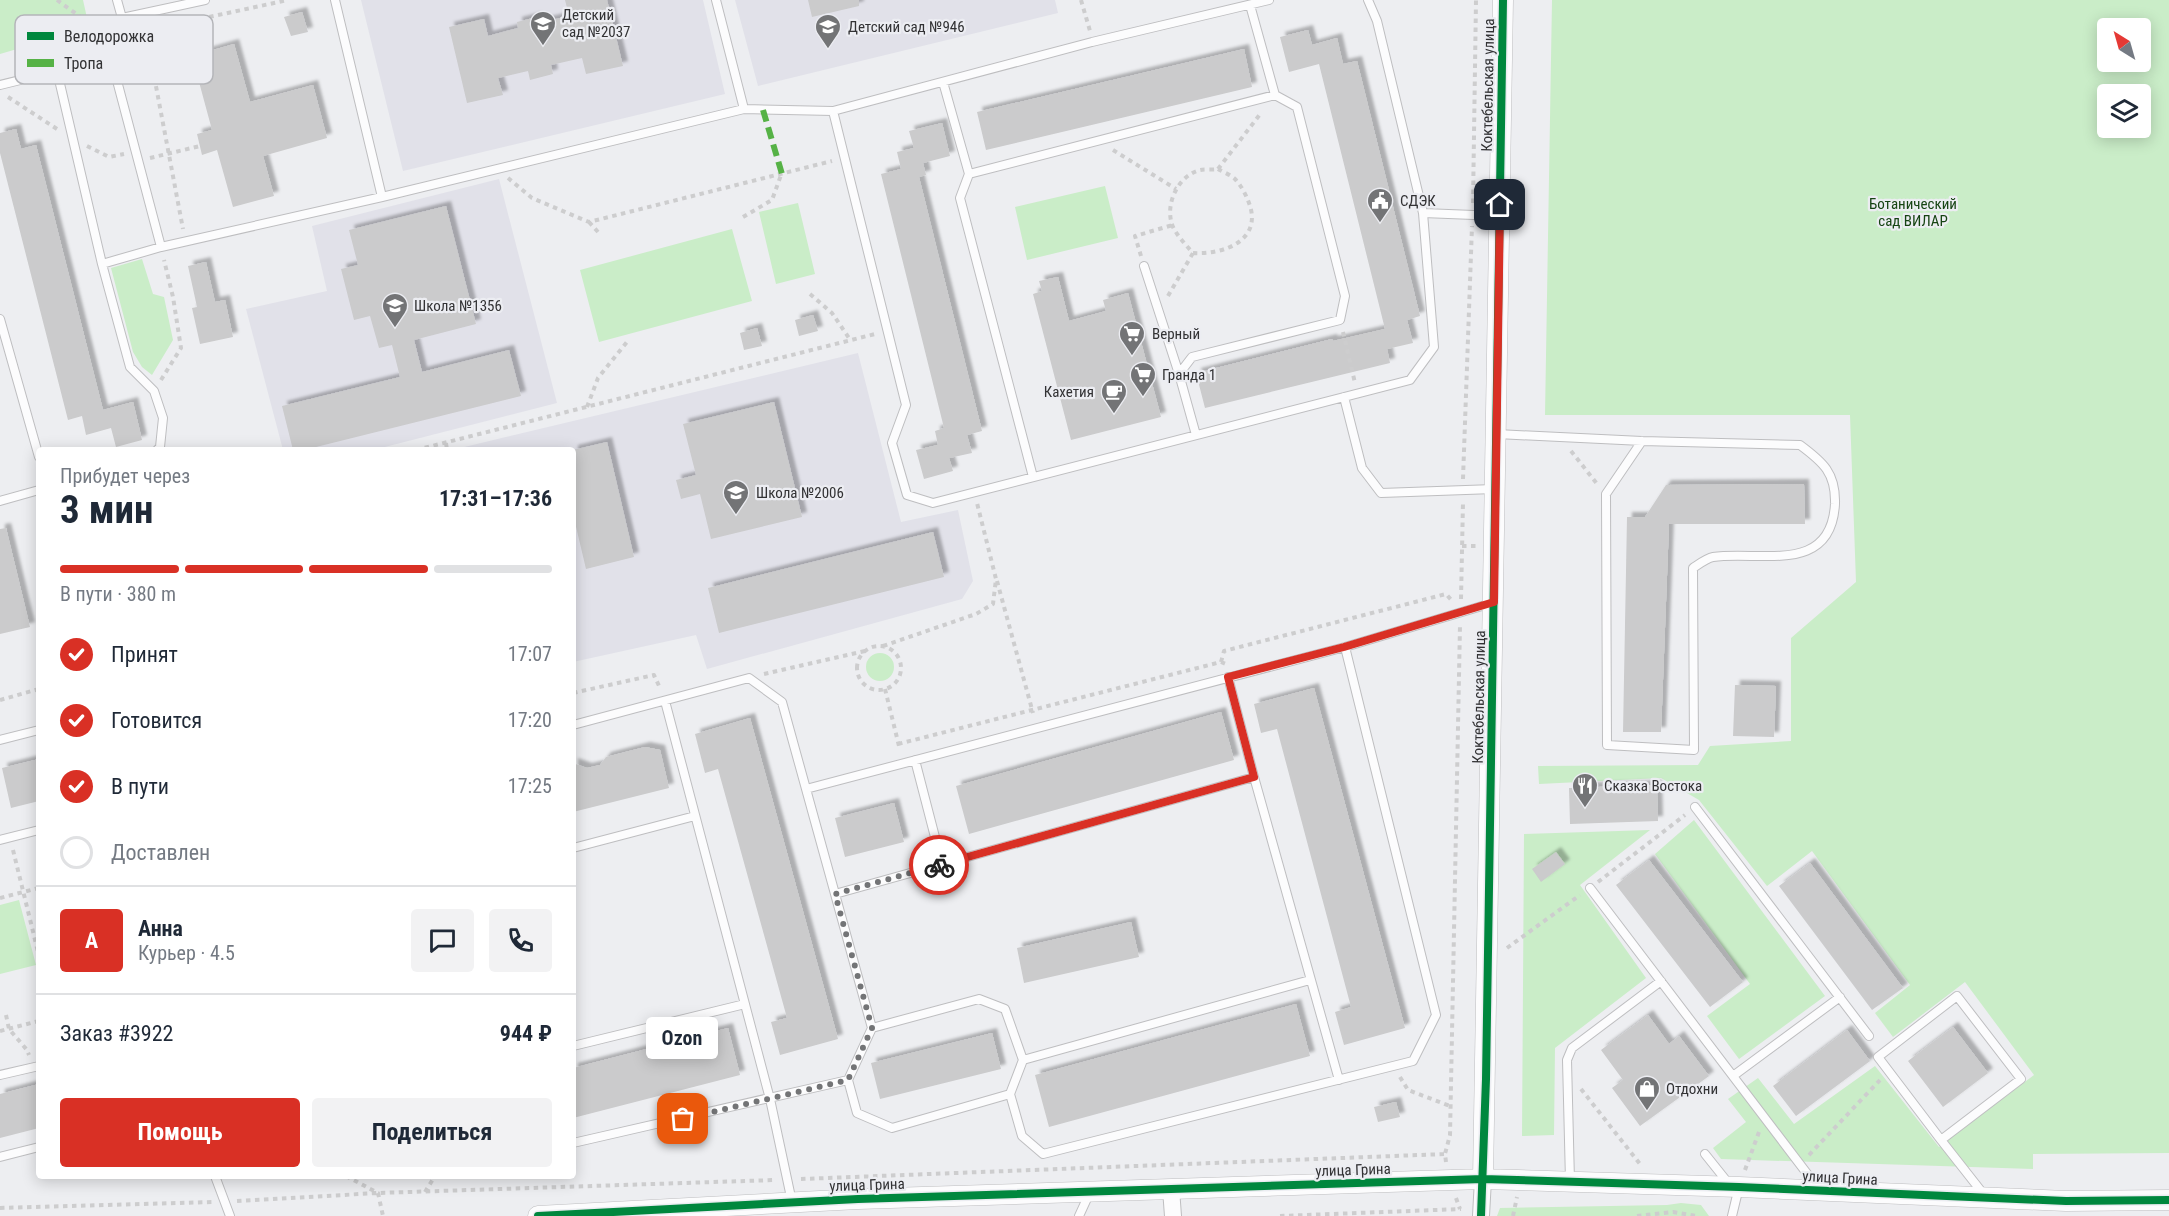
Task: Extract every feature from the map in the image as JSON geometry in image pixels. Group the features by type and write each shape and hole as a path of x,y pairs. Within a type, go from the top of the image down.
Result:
{"street":[{"name":"Коктебельская улица","path":"1484,1179 1503,0"},
{"name":"улица Грина","path":"538,1216 652,1213 858,1198 1484,1179 1820,1190 1987,1198 2067,1205 2169,1200"},
{"path":"1482,1212 1484,1179"},
{"path":"1171,1189 1173,1216"}],"lane":[{"path":"117,0 121,15"},
{"path":"136,15 205,0"},
{"path":"335,0 382,197"},
{"path":"716,0 744,110"},
{"path":"102,264 161,247 382,197 744,110 832,111 1092,42 1269,0"},
{"path":"832,111 906,405 892,443 907,495 933,503 1410,380 1434,347 1423,213 1377,21 1368,0"},
{"path":"1250,5 1275,95"},
{"path":"0,85 15,81"},
{"path":"943,82 969,174 960,198 1033,477"},
{"path":"60,84 102,264 130,367 154,391 163,418 160,447"},
{"path":"118,84 161,247"},
{"path":"969,174 1275,95 1296,106 1345,296 1340,320 1192,357 1179,374"},
{"path":"1423,213 1500,216"},
{"path":"1144,266 1196,435"},
{"path":"0,319 36,447"},
{"path":"1344,397 1362,468 1380,493 1496,489"},
{"path":"1497,434 1800,445 1819,459 1831,474 1834,504 1827,536 1809,549 1786,557 1711,557 1694,568 1694,750 1607,745 1606,494 1642,441"},
{"path":"0,501 36,491"},
{"path":"806,789 1344,647 1494,602"},
{"path":"872,1028 979,999 1005,1009 1023,1060 1011,1094 1022,1136 1043,1154 1413,1061 1436,1015 1344,647"},
{"path":"1228,677 1339,1080"},
{"path":"576,724 749,678 782,702 872,1028 848,1080 857,1113 892,1128 1011,1094"},
{"path":"665,701 770,1099 792,1202"},
{"path":"0,740 36,731"},
{"path":"915,760 942,864"},
{"path":"835,894 1254,777"},
{"path":"1695,807 1869,1036"},
{"path":"576,847 696,816"},
{"path":"0,840 36,831"},
{"path":"1590,888 1820,1190"},
{"path":"1023,1060 1310,980"},
{"path":"1570,1181 1567,1060 1572,1048 1661,981"},
{"path":"1941,1140 2020,1079 1957,996 1878,1057 1941,1140 1987,1198"},
{"path":"1733,1076 1840,997"},
{"path":"576,1045 745,1004"},
{"path":"0,1075 36,1067"},
{"path":"576,1142 848,1080"},
{"path":"0,1157 36,1148"},
{"path":"1706,1154 1735,1187 1732,1216"},
{"path":"217,1179 230,1216"},
{"path":"1079,1216 1090,1192"}],"path":[{"path":"57,0 77,15"},
{"path":"213,17 288,0"},
{"path":"1081,0 1092,42"},
{"path":"0,1208 225,1202 378,1193 787,1180 1444,1154 1450,1135 1460,612 1473,215 1476,0"},
{"path":"156,84 185,242"},
{"path":"1218,170 1275,95"},
{"path":"1099,141 1176,189"},
{"path":"138,161 200,146"},
{"path":"589,222 844,158"},
{"path":"1199,170 1218,170 1234,178 1246,195 1252,212 1251,228 1244,239 1221,251 1206,254 1193,253 1173,225 1170,207 1176,189 1184,178 1199,170"},
{"path":"743,217 772,200 782,174"},
{"path":"516,184 532,198 589,222 598,232"},
{"path":"1144,266 1135,236 1173,225"},
{"path":"154,391 181,348 173,297 161,247"},
{"path":"1159,312 1193,253"},
{"path":"810,294 832,313 851,341"},
{"path":"1340,320 1357,393"},
{"path":"429,447 888,331"},
{"path":"586,407 598,378 627,342"},
{"path":"1558,437 1606,494"},
{"path":"446,443 447,447"},
{"path":"974,492 1037,728"},
{"path":"749,678 883,646 976,614 993,604 996,579"},
{"path":"1221,662 1224,651 1446,594 1460,612"},
{"path":"865,651 857,664 860,678 870,688 885,689 897,681 901,667 896,653 883,646"},
{"path":"898,744 1221,662 1243,674"},
{"path":"576,692 654,675 665,701"},
{"path":"885,689 903,764"},
{"path":"0,700 36,690"},
{"path":"1507,948 1695,807"},
{"path":"10,837 36,944"},
{"path":"0,898 36,889"},
{"path":"6,1015 9,1029 27,1050 36,1067"},
{"path":"0,1031 36,1022"},
{"path":"1800,1164 1888,1071"},
{"path":"1567,1072 1640,1164"},
{"path":"1400,1077 1408,1090 1450,1106"},
{"path":"1735,1187 1765,1117"},
{"path":"352,1179 378,1193 383,1216"},
{"path":"424,1192 433,1179"},
{"path":"1385,1216 1389,1211"},
{"path":"1280,1216 1344,1215 1389,1211 1482,1212"},
{"path":"1636,1216 1673,1212 1697,1216"}],"shaded area":[{"name":"Детский сад №2037","path":"361,0 703,0 725,94 403,171"},
{"name":"Детский сад №946","path":"735,0 1055,0 1058,13 758,86"},
{"name":"Школа №1356","path":"499,179 557,403 385,447 282,447 246,309 327,291 312,226"},
{"name":"Школа №2006","path":"858,353 901,522 958,510 973,581 962,599 707,669 696,635 576,661 576,447 464,447"}],"green space":[{"path":"0,0 83,0 86,15 15,15 15,50 0,54"},
{"name":"Ботанический сад ВИЛАР","path":"1552,0 2169,0 2169,1153 2033,1154 2033,1169 1721,1159 1713,1148 1746,1122 1728,1099 1758,1078 1794,1124 1875,1066 1939,1147 2034,1075 1965,982 1893,1037 1875,1013 1910,985 1812,851 1767,886 1699,800 1661,778 1539,784 1538,766 1698,765 1710,746 1791,741 1791,638 1856,582 1850,415 1545,415"},
{"path":"1105,186 1118,238 1027,260 1015,207"},
{"path":"798,203 815,274 776,284 759,212"},
{"path":"732,229 752,301 599,342 580,270"},
{"path":"142,259 153,294 164,297 173,340 152,375 142,367 133,352 111,268"},
{"path":"880,653 890,657 894,667 890,677 880,681 870,677 866,667 870,657"},
{"path":"1694,820 1825,996 1739,1059 1707,1016 1750,984 1655,854"},
{"path":"1650,830 1580,885 1646,978 1555,1048 1554,1135 1522,1136 1524,834"},
{"path":"19,900 36,965 0,974 0,905"},
{"path":"1681,1203 1701,1205 1709,1216 1497,1216 1500,1208"}],"building":[{"path":"565,0 607,0 623,66 586,74 582,58 551,65 553,74 530,80 528,71 498,78 503,95 467,103 449,27 484,19 488,36 518,28 517,22 537,17 538,23 569,16"},
{"path":"808,0 859,0 859,6 812,17"},
{"path":"302,12 308,32 291,36 284,17"},
{"path":"1308,30 1312,45 1337,38 1343,64 1357,61 1420,316 1407,320 1413,343 1387,349 1390,363 1205,408 1196,373 1332,339 1333,341 1385,329 1319,64 1289,72 1280,37"},
{"path":"234,44 250,102 313,85 327,138 263,156 274,196 233,207 217,150 202,155 197,134 212,130 200,84 213,84 213,50"},
{"path":"1244,49 1252,87 986,150 977,112"},
{"path":"942,123 950,156 923,163 926,175 919,177 982,431 967,435 972,453 949,458 953,471 924,479 916,450 938,445 935,431 944,428 881,174 901,169 897,152 914,148 909,131"},
{"path":"16,129 21,149 36,145 103,410 133,402 142,440 116,447 111,428 86,435 82,416 68,420 0,153 0,133"},
{"path":"446,206 476,324 414,340 422,372 509,350 521,396 316,447 292,447 282,406 400,377 392,345 379,348 370,316 354,320 341,269 358,265 349,230"},
{"path":"206,262 215,302 225,300 233,337 200,344 192,308 197,307 188,266"},
{"path":"1058,277 1069,321 1106,311 1103,300 1128,293 1161,417 1071,440 1033,294 1042,291 1039,281"},
{"path":"813,315 818,331 799,336 795,320"},
{"path":"757,328 762,346 744,350 740,333"},
{"path":"774,402 802,517 711,539 700,494 681,499 676,480 696,475 683,424"},
{"path":"607,442 634,557 586,569 576,527 576,449"},
{"path":"1804,484 1805,524 1669,524 1661,732 1623,732 1627,517 1645,517 1666,485"},
{"path":"6,528 30,627 0,634 0,529"},
{"path":"933,532 944,577 719,633 708,588"},
{"path":"1735,685 1776,686 1774,737 1733,736"},
{"path":"1314,688 1405,1028 1344,1045 1335,1012 1351,1007 1277,729 1261,733 1254,704"},
{"path":"1221,712 1234,760 969,834 956,786"},
{"path":"750,718 838,1039 780,1055 771,1022 787,1018 718,769 705,773 695,734"},
{"path":"645,747 660,750 669,788 576,811 576,764 587,768 600,765 606,757"},
{"path":"36,760 36,802 11,808 2,768"},
{"path":"1657,785 1658,821 1570,824 1569,788"},
{"path":"894,803 904,842 845,857 835,818"},
{"path":"1556,852 1565,864 1541,882 1532,869"},
{"path":"1649,860 1743,982 1710,1007 1616,885"},
{"path":"1810,863 1903,988 1872,1010 1779,886"},
{"path":"1131,922 1139,957 1024,983 1017,948"},
{"path":"1296,1004 1310,1056 1049,1127 1035,1075"},
{"path":"1648,1015 1669,1044 1679,1036 1709,1076 1640,1126 1612,1088 1623,1080 1601,1050"},
{"path":"1953,1027 1988,1073 1943,1107 1908,1061"},
{"path":"728,1028 740,1075 576,1117 576,1067"},
{"path":"1847,1030 1870,1061 1796,1116 1773,1086"},
{"path":"992,1033 1001,1069 880,1099 871,1063"},
{"path":"36,1085 36,1129 0,1138 0,1094"},
{"path":"1396,1102 1400,1117 1378,1122 1374,1107"}],"marked path":[{"path":"763,110 782,174"}],"cycle path":[{"path":"1481,1216 1486,1079 1503,0"},
{"path":"538,1216 858,1199 1483,1179 2066,1201 2169,1200"}],"way so far":[{"path":"683,1119 848,1080 872,1028 835,894 939,865"}],"place":[{"name":"Детский сад №2037","path":"543,47"},
{"name":"Детский сад №946","path":"828,50"},
{"name":"СДЭК","path":"1380,224"},
{"name":"Школа №1356","path":"395,329"},
{"name":"Верный","path":"1132,357"},
{"name":"Гранда 1","path":"1143,398"},
{"name":"Кахетия","path":"1114,415"},
{"name":"Школа №2006","path":"736,516"},
{"name":"Сказка Востока","path":"1585,809"},
{"name":"Отдохни","path":"1647,1112"},
{"name":"Ozon","path":"683,1119"}],"route":[{"path":"939,865 1254,777 1228,677 1344,647 1494,602 1500,205"}]}
